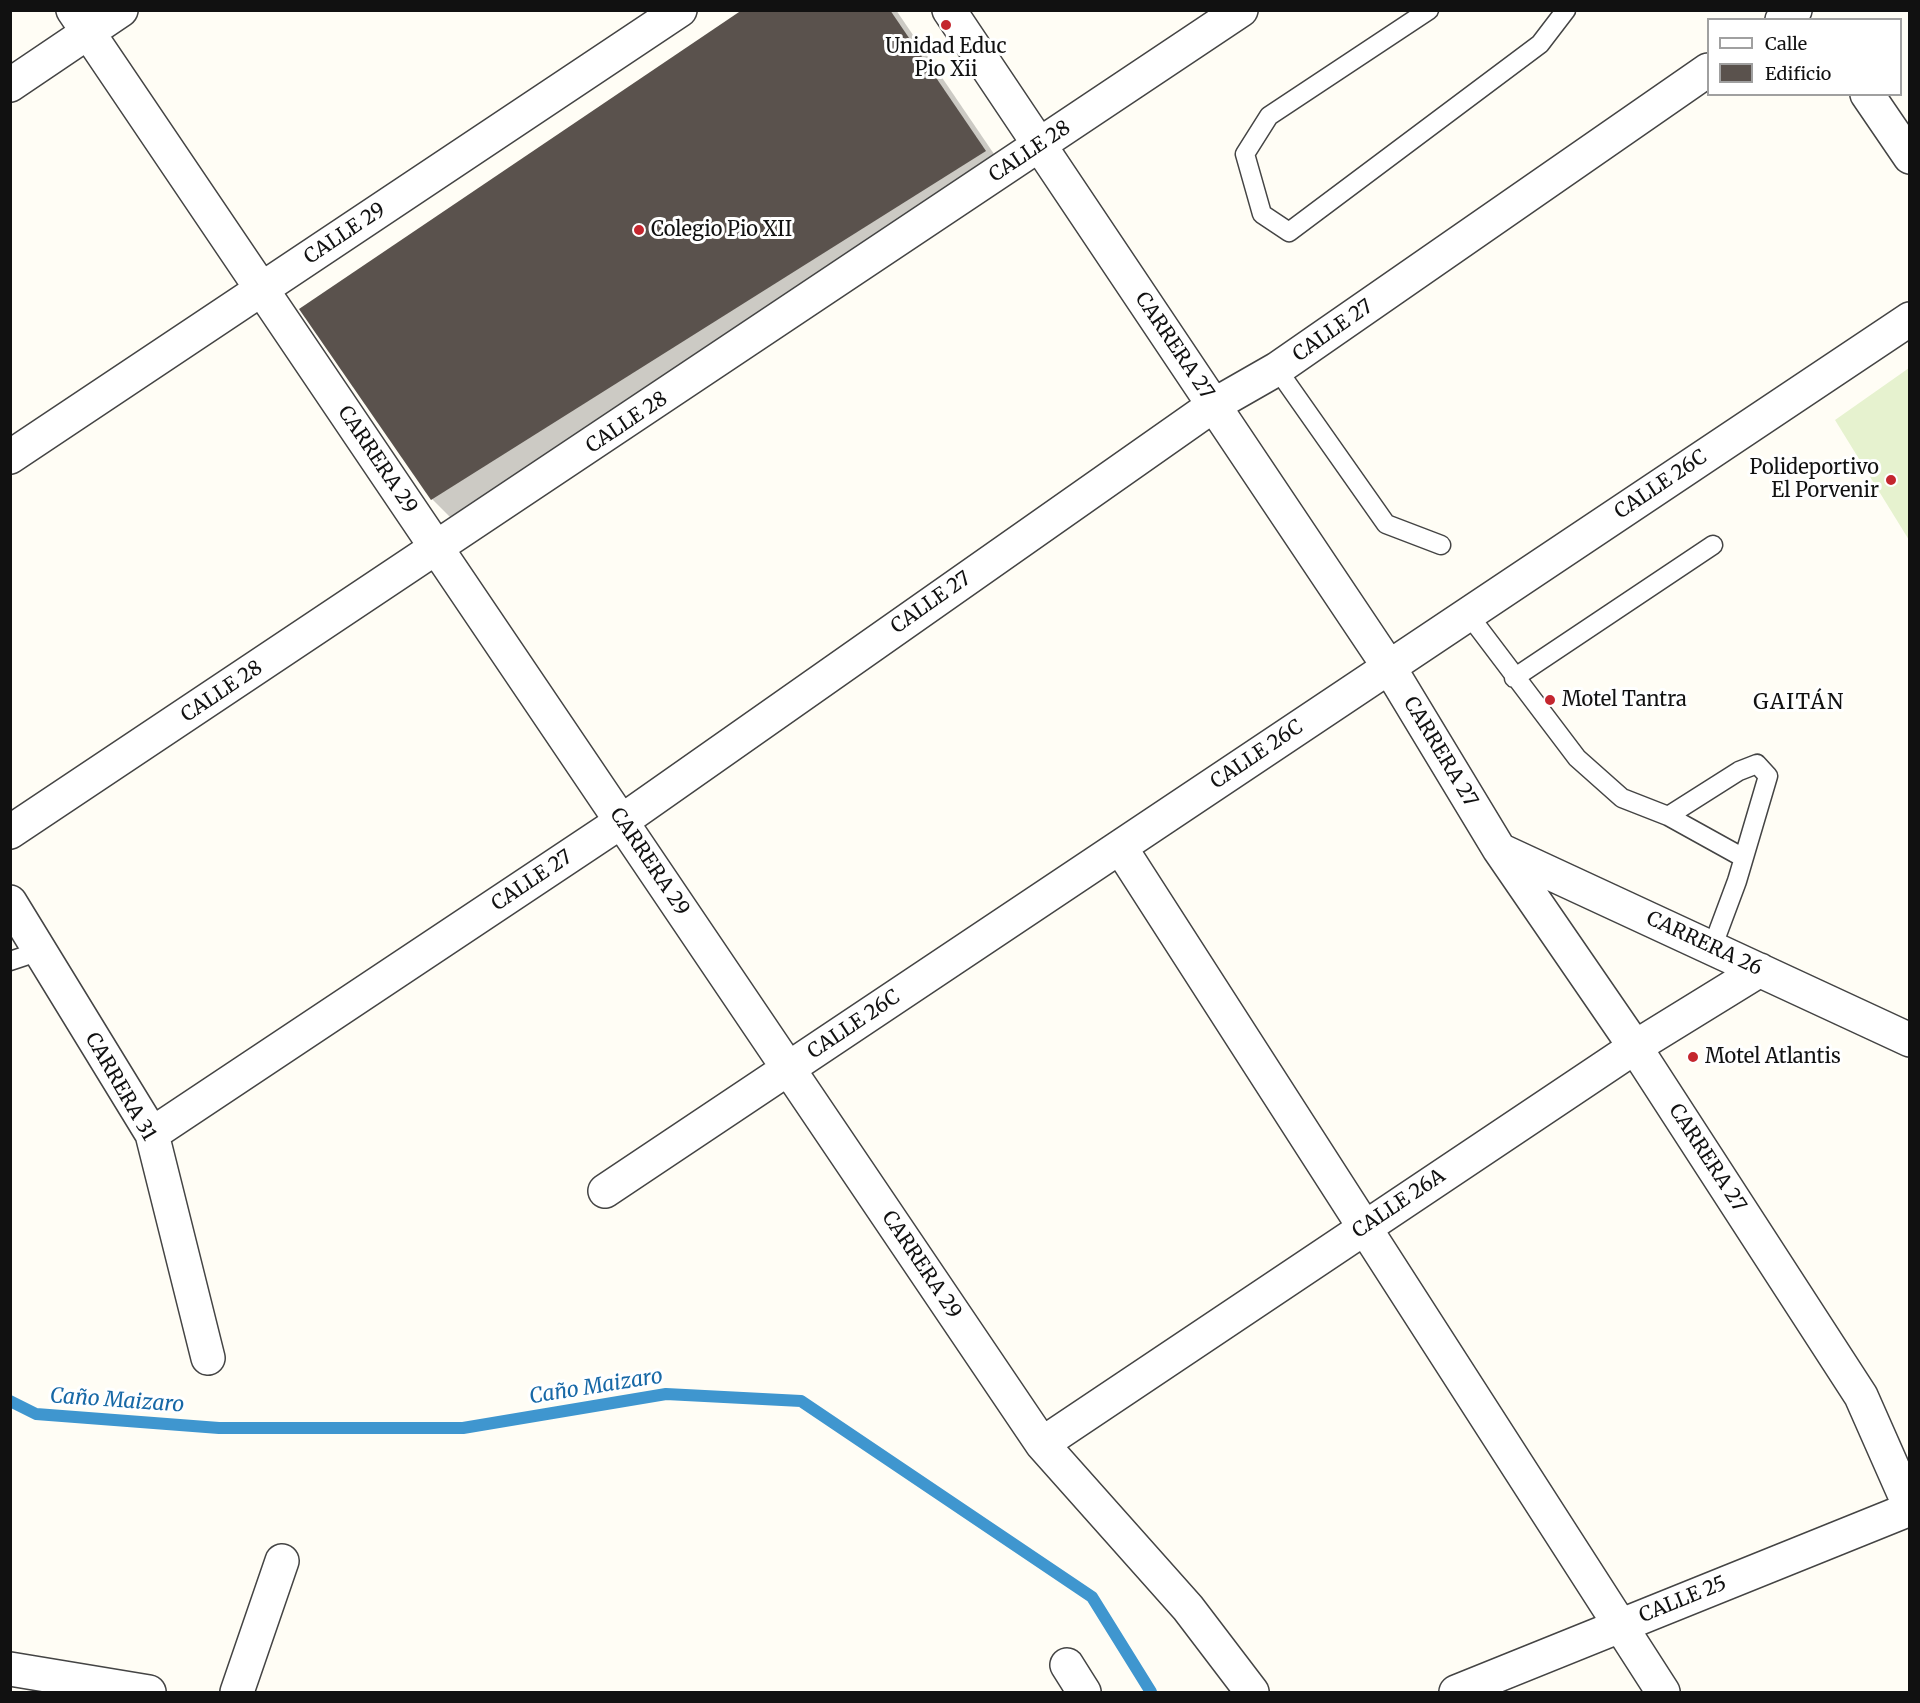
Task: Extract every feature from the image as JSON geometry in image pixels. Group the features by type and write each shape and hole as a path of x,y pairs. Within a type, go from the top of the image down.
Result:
{"street":[{"path":"10,85 81,22 121,10"},
{"name":"CALLE 29","path":"10,457 680,10"},
{"name":"CARRERA 27","path":"949,10 1389,667 1499,849 1635,1047 1861,1396 1910,1508"},
{"name":"CALLE 28","path":"10,832 438,550 1241,10"},
{"name":"CARRERA 29","path":"81,22 1042,1444 1188,1608 1252,1692"},
{"name":"CALLE 27","path":"152,1134 622,821 1214,405 1277,369 1707,71"},
{"path":"1868,96 1910,157"},
{"name":"CALLE 26C","path":"605,1191 1910,319"},
{"path":"1120,847 1663,1692"},
{"name":"CARRERA 26","path":"1499,849 1910,1040"},
{"name":"CARRERA 31","path":"10,902 25,956 152,1134 208,1358"},
{"name":"CALLE 26A","path":"1042,1444 1635,1047 1760,970"},
{"name":"CALLE 25","path":"1456,1692 1910,1508"},
{"path":"237,1692 282,1561"},
{"path":"1067,1665 1084,1692"},
{"path":"10,1669 149,1692"}],"lane":[{"path":"1429,10 1269,116 1245,154 1262,214 1289,232 1540,44 1566,10"},
{"path":"1277,369 1386,524 1441,544"},
{"path":"1514,678 1713,544"},
{"path":"1468,614 1514,678 1577,758 1622,798 1668,816 1742,857"},
{"path":"1668,816 1739,771 1757,764 1768,776 1737,880 1712,948"}],"green space":[{"name":"Polideportivo El Porvenir","path":"1909,368 1909,540 1835,420"}],"building":[{"name":"Colegio Pio XII","path":"742,10 890,10 986,151 431,500 299,309"}],"waterway":[{"name":"Caño Maizaro","path":"10,1401 36,1414 219,1428 463,1428 666,1394 801,1401 1092,1597 1151,1692"}],"place":[{"name":"Unidad Educ Pio Xii","path":"946,25"},
{"name":"Colegio Pio XII","path":"639,230"},
{"name":"Polideportivo El Porvenir","path":"1891,480"},
{"name":"Motel Tantra","path":"1550,700"},
{"name":"Motel Atlantis","path":"1693,1057"}],"district":[{"name":"GAITÁN","path":"1799,703"}]}
